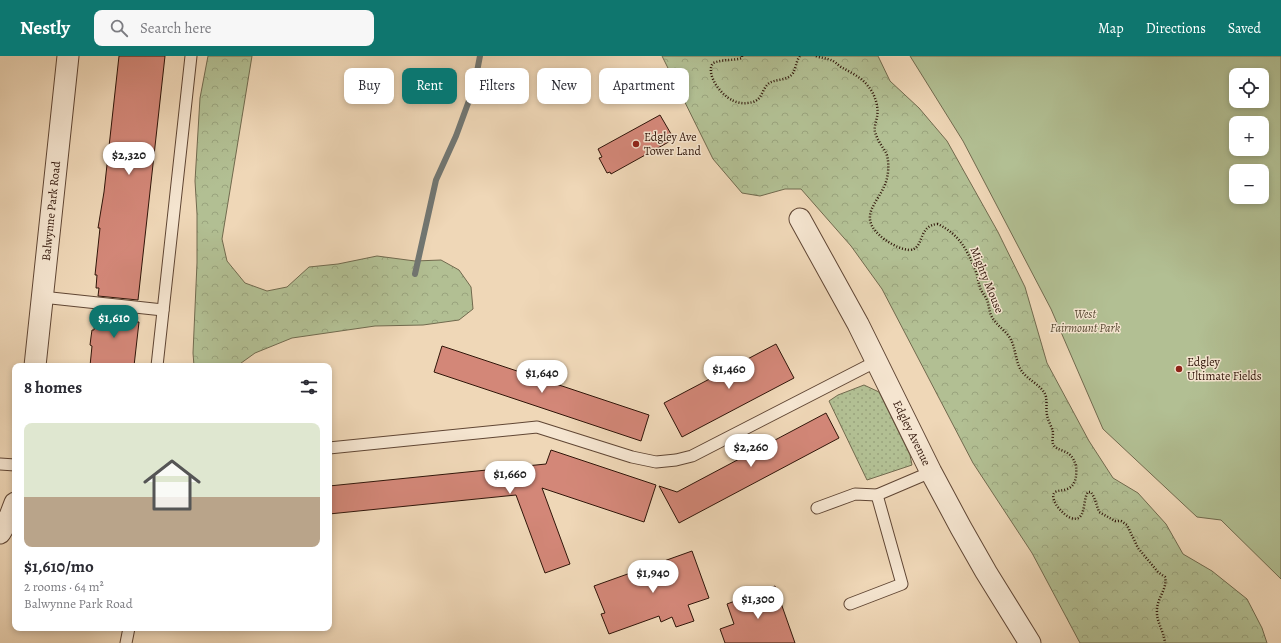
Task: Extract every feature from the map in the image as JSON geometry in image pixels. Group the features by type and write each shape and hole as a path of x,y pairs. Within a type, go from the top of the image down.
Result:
{"street":[{"name":"Balwynne Park Road","path":"35,363 68,56"},
{"name":"Edgley Avenue","path":"800,219 858,324 931,472 979,559 1030,643"},
{"path":"0,532 12,511"}],"lane":[{"path":"157,363 191,56"},
{"path":"42,298 163,310"},
{"path":"332,448 537,427 632,457 656,462 676,460 692,456 877,362"},
{"path":"0,464 12,465"},
{"path":"817,508 855,494 876,495 931,472"},
{"path":"850,604 902,584 876,495"},
{"path":"126,643 128,631"}],"path":[{"path":"742,56 742,58 738,59 730,59 713,63 710,70 711,76 725,95 731,100 747,103 760,98 768,84 784,80 793,74 796,61 800,56"},
{"name":"Mighty Mouse","path":"816,56 833,61 856,75 868,85 876,102 878,112 875,131 882,147 886,152 888,166 887,178 882,191 872,207 870,215 876,233 895,246 909,250 918,246 928,226 938,224 953,234 968,251 977,273 979,286 987,299 993,320 1006,332 1013,342 1022,373 1044,392 1046,397 1047,414 1055,447 1059,450 1066,451 1074,461 1076,475 1075,482 1072,487 1056,492 1054,495 1054,500 1056,506 1068,517 1076,518 1082,513 1086,495 1088,492 1091,492 1099,512 1115,521 1121,521 1127,525 1138,548 1158,572 1165,577 1165,585 1158,602 1157,616 1165,643"}],"green space":[{"path":"208,56 252,56 222,239 227,261 245,283 267,291 287,287 309,267 338,264 377,256 415,261 441,260 459,270 471,287 473,309 459,320 423,325 375,326 292,338 255,353 241,363 194,363 197,263 195,181 200,98"},
{"path":"662,56 878,56 890,81 919,108 947,141 998,232 1025,287 1047,363 1089,441 1113,478 1138,493 1166,524 1183,554 1212,571 1247,599 1262,628 1267,643 1080,643 1032,553 973,463 882,289 851,246 801,189 785,189 760,196 742,193 713,159 686,104 689,104 689,68 668,68"},
{"name":"Edgley Ultimate Fields","path":"910,56 1281,56 1281,579 1221,520 1197,517 1103,429 1051,309 963,141"},
{"path":"864,385 879,392 910,455 912,465 867,480 829,401 838,395"}],"building":[{"path":"119,56 165,56 138,300 98,296 99,288 96,288 97,275 95,275 100,228 98,228 104,192"},
{"name":"Edgley Ave Tower Land","path":"660,115 674,139 611,174 610,172 607,173 599,158 602,157 598,149"},
{"path":"96,310 137,314 136,322 139,322 134,363 90,363 92,346 90,345 92,330 94,330"},
{"path":"776,344 794,378 682,437 664,403"},
{"path":"442,346 649,415 641,441 434,372"},
{"path":"826,413 839,438 679,523 659,486 677,492"},
{"path":"551,450 656,485 644,522 542,488 570,564 545,573 516,495 332,514 332,486 546,464"},
{"path":"692,551 709,598 688,605 694,621 676,627 672,617 661,622 659,616 609,634 601,614 605,613 594,586"},
{"path":"775,586 795,643 725,643 720,629 734,624 727,604"}],"waterway":[{"path":"415,274 436,180 456,136 474,87 480,56"}],"place":[{"name":"Edgley Ave Tower Land","path":"636,144"},
{"name":"Edgley Ultimate Fields","path":"1179,369"}],"park label":[{"name":"West Fairmount Park","path":"1085,321"}]}
